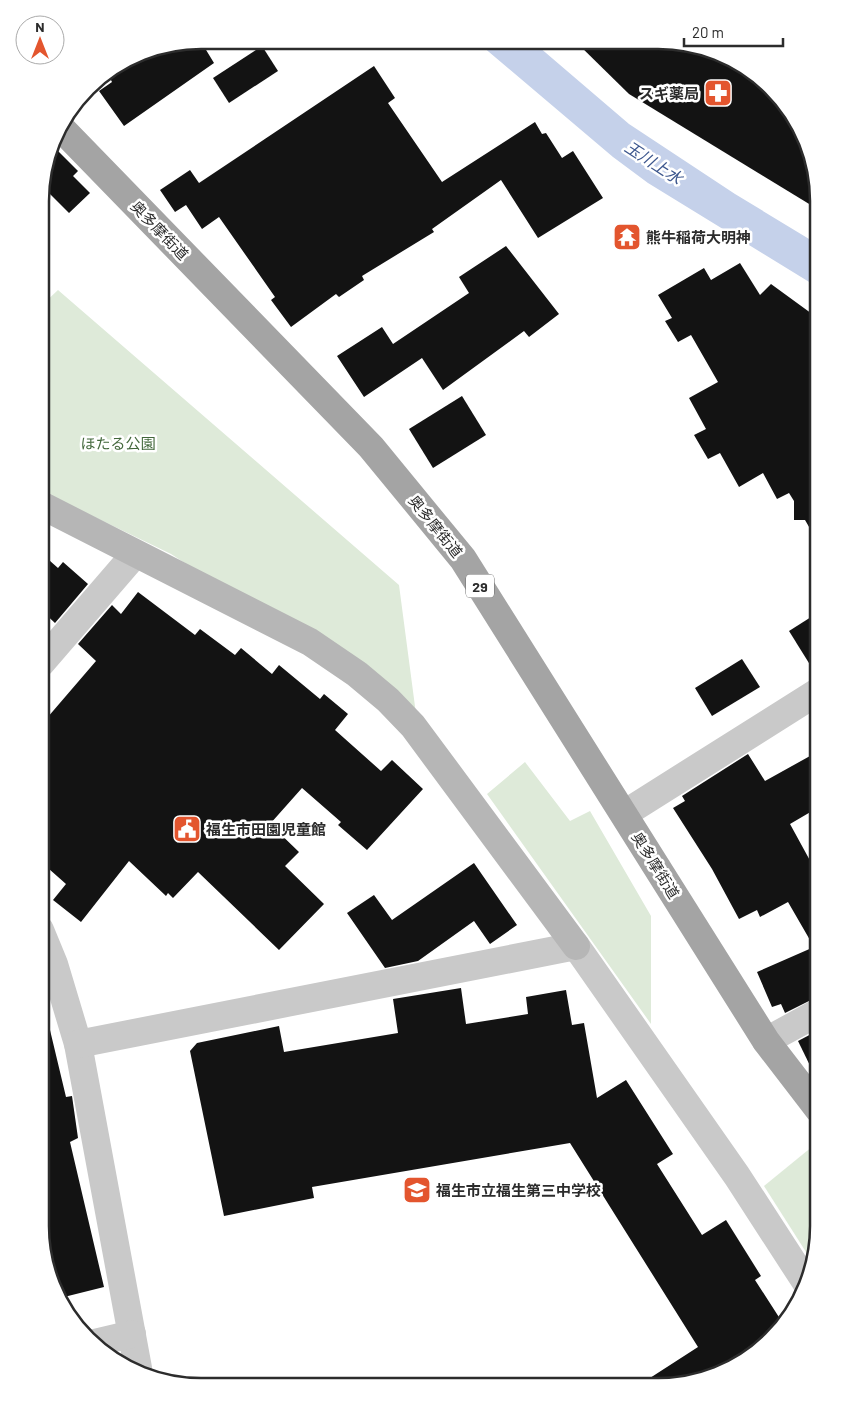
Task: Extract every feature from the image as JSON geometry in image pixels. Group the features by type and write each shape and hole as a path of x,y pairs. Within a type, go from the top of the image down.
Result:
{"main road":[{"name":"奥多摩街道","path":"65,132 372,447 463,558 766,1040 810,1098"}],"street":[{"path":"49,509 310,642 357,674 388,700 413,726 576,946 737,1176 802,1276"},
{"path":"49,654 135,554"},
{"path":"624,814 810,697"},
{"path":"78,1044 576,946"},
{"path":"49,952 78,1044 137,1364"},
{"path":"766,1040 810,1017"},
{"path":"101,1341 132,1334"}],"green space":[{"name":"ほたる公園","path":"58,290 399,585 416,714 171,554 49,495 49,298"},
{"path":"525,762 570,821 590,811 651,916 651,1024 487,794"},
{"path":"810,1148 810,1236 807,1254 764,1186"}],"water":[{"name":"玉川上水","path":"485,49 541,49 629,124 735,194 810,240 810,282 648,183 613,157"}],"building":[{"path":"205,49 214,63 124,126 99,91 112,82 110,79 125,69 143,60 171,52"},
{"path":"257,49 264,49 278,71 229,103 213,78"},
{"path":"583,49 678,50 716,60 734,69 766,93 790,125 799,143 807,171 810,205 629,94"},
{"path":"374,66 395,98 388,103 442,182 535,122 542,134 546,133 562,158 573,151 603,198 538,238 501,180 432,229 434,232 362,276 364,280 339,297 336,294 291,327 271,300 275,297 219,217 202,229 186,205 175,212 160,190 190,170 199,183"},
{"path":"58,150 78,171 73,176 90,193 69,213 50,194 50,181"},
{"path":"506,246 559,314 529,337 524,331 443,390 422,358 364,397 337,356 382,327 393,344 469,293 459,277"},
{"path":"740,263 760,295 771,284 810,312 810,529 805,520 794,520 794,501 789,493 777,499 763,473 739,487 720,453 708,459 694,435 706,429 689,398 718,382 691,335 678,342 665,321 672,318 658,295 704,268 711,280"},
{"path":"462,396 486,435 433,468 409,429"},
{"path":"49,560 58,568 63,562 88,584 55,623 49,617"},
{"path":"138,592 195,635 200,629 235,655 241,648 272,674 279,665 320,699 324,694 348,714 335,730 381,771 392,760 423,789 367,850 338,825 341,822 302,788 270,824 299,852 285,866 324,904 279,950 198,872 173,898 168,893 166,896 129,861 81,922 53,900 66,884 49,869 49,716 96,661 78,644 112,605 121,614"},
{"path":"810,618 810,665 789,631"},
{"path":"742,659 760,687 712,716 695,688"},
{"path":"748,754 765,781 810,756 810,812 790,824 810,861 810,940 788,902 760,917 757,910 739,919 712,869 673,808 685,801 682,796"},
{"path":"474,863 517,925 490,944 474,921 418,961 385,968 347,913 374,895 392,920"},
{"path":"810,949 810,1000 785,1013 781,1004 772,1007 757,972"},
{"path":"461,988 466,1024 528,1014 526,997 566,990 572,1025 584,1023 597,1098 626,1080 673,1154 657,1164 702,1235 726,1220 761,1276 755,1280 779,1319 751,1347 716,1367 688,1375 650,1378 698,1347 570,1143 312,1187 314,1198 224,1216 190,1051 197,1043 279,1026 284,1052 398,1033 393,999"},
{"path":"49,1030 66,1097 72,1096 78,1138 70,1142 104,1287 66,1296 57,1275 49,1236"},
{"path":"810,1035 810,1066 798,1041"}],"place":[{"name":"スギ薬局","path":"718,93"},
{"name":"熊牛稲荷大明神","path":"627,237"},
{"name":"福生市田園児童館","path":"187,829"},
{"name":"福生市立福生第三中学校","path":"417,1190"}]}
